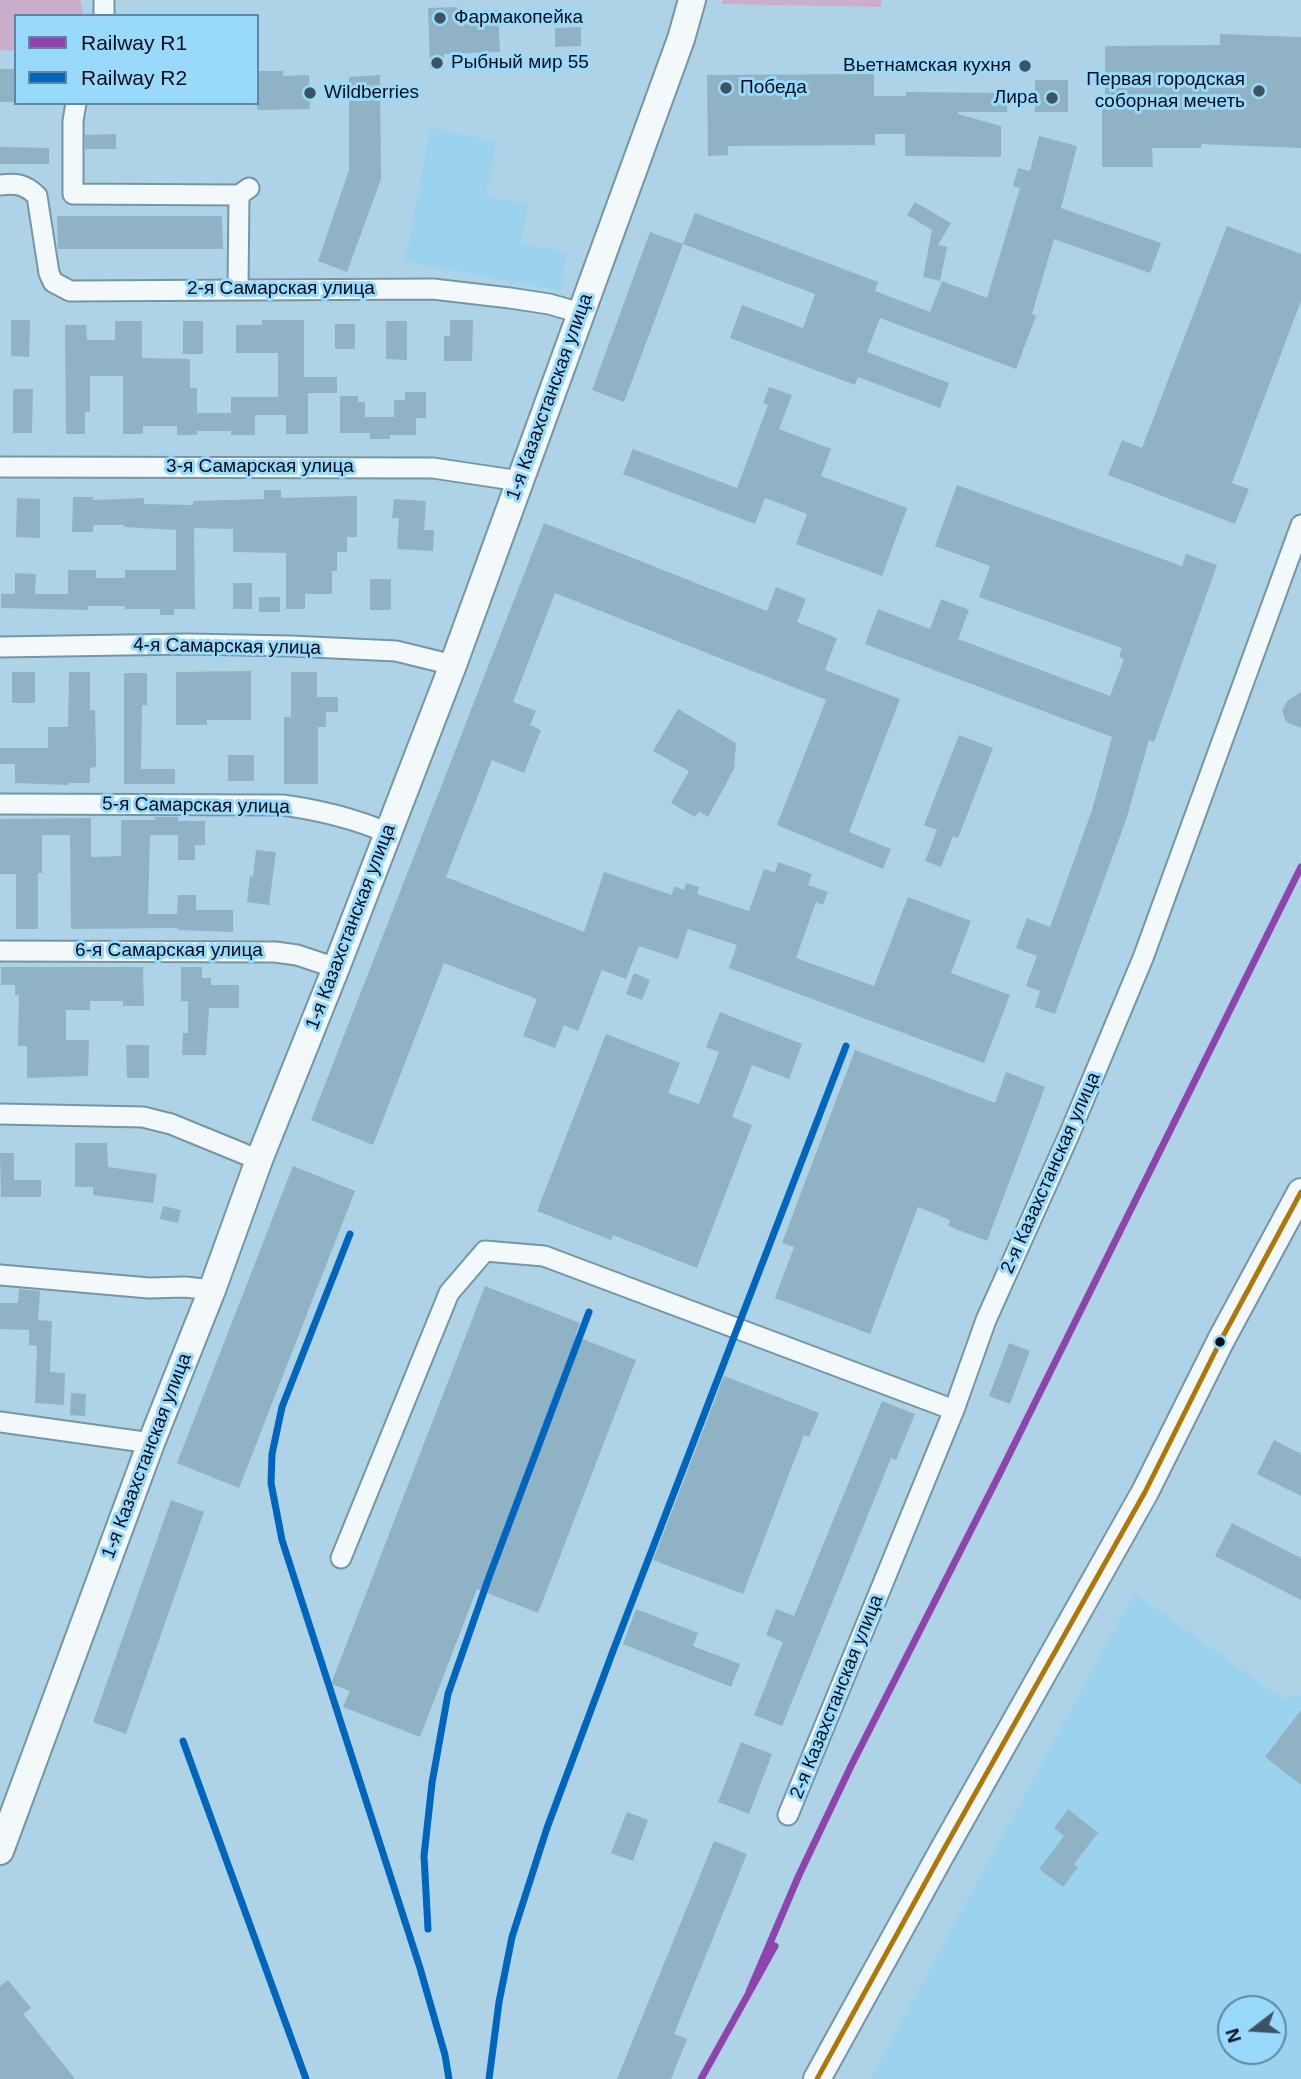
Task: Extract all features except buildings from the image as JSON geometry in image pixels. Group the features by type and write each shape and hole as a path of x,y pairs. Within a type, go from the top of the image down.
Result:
{"street":[{"name":"1-я Казахстанская улица","path":"0,1851 259,1160 453,665 681,39 692,0"},
{"path":"76,105 73,121 73,194 244,192 238,290"},
{"name":"2-я Самарская улица","path":"0,185 19,183 29,187 37,196 52,282 70,291 433,289 523,300 581,313"},
{"name":"3-я Самарская улица","path":"0,467 433,468 520,481"},
{"name":"2-я Казахстанская улица","path":"788,1815 954,1410 986,1320 1069,1135 1143,958 1301,525"},
{"name":"4-я Самарская улица","path":"0,647 188,644 291,646 396,652 453,665"},
{"name":"5-я Самарская улица","path":"0,804 282,805 355,819 388,833"},
{"name":"6-я Самарская улица","path":"0,951 275,952 297,955 336,968"},
{"path":"0,1114 144,1118 171,1124 259,1160"},
{"path":"817,2079 1145,1492 1221,1340 1301,1192"},
{"path":"341,1558 449,1293 485,1251 544,1256 954,1410"},
{"path":"0,1275 149,1288 185,1287 212,1290"},
{"path":"0,1422 151,1443"}],"shaded area":[{"path":"0,0 80,0 84,14 14,14 14,51 0,50"},
{"path":"723,0 882,0 881,7 721,4"},
{"path":"430,128 497,141 486,196 529,204 521,243 567,252 560,291 405,261"},
{"path":"1134,1593 1281,1698 1301,1695 1301,2079 870,2079"}],"rail line":[{"name":"R1","path":"749,1992 799,1875 852,1764 1301,867"},
{"name":"R2","path":"489,2079 499,2002 512,1937 547,1828 846,1046"},
{"name":"R2","path":"350,1234 282,1407 272,1454 271,1483 282,1540 420,1968 445,2055 449,2079"},
{"name":"R2","path":"428,1929 424,1856 432,1783 448,1694 589,1312"},
{"name":"R2","path":"183,1741 306,2079"},
{"name":"R1","path":"701,2079 775,1946"}],"transit line":[{"path":"817,2079 1145,1492 1221,1340 1301,1192"}],"place":[{"name":"Фармакопейка","path":"440,18"},
{"name":"Рыбный мир 55","path":"437,63"},
{"name":"Вьетнамская кухня","path":"1025,66"},
{"name":"Победа","path":"726,88"},
{"name":"Первая городская соборная мечеть","path":"1259,91"},
{"name":"Wildberries","path":"310,93"},
{"name":"Лира","path":"1052,98"}]}
